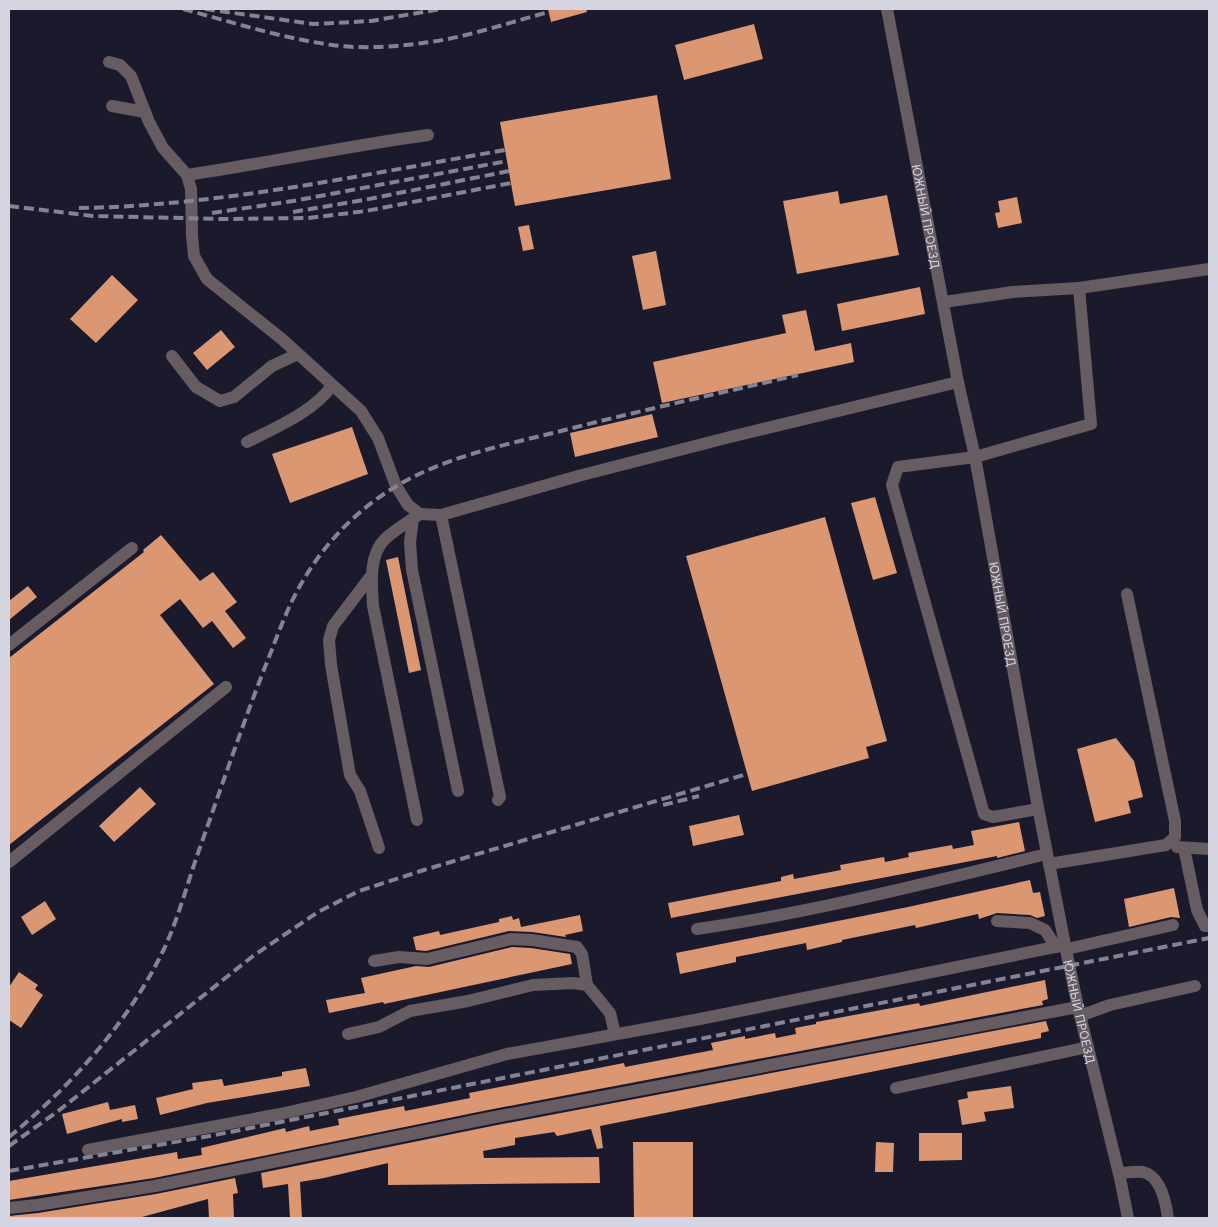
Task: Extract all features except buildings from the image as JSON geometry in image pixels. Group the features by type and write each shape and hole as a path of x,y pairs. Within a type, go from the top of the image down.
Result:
{"street":[{"name":"ЮЖНЫЙ ПРОЕЗД","path":"887,9 958,382 975,457 1063,947 1119,1173 1128,1218"},
{"path":"109,62 120,65 132,76 149,122 163,148 187,176 191,189 194,256 207,279 283,340 361,411 378,438 396,486 416,517 410,542 412,570 458,791"},
{"path":"112,106 145,112"},
{"path":"187,176 257,165 367,143 428,136"},
{"path":"944,302 1013,292 1079,288 1209,269"},
{"path":"1038,809 993,817 984,814 892,485 898,467 975,457 1091,424 1079,288"},
{"path":"172,356 196,387 220,401 234,397 272,366 298,354"},
{"path":"417,820 372,606 371,576 375,555 384,540 416,517 441,515 582,475 958,382"},
{"path":"247,442 294,417 327,394 332,385"},
{"path":"441,515 500,797 498,800"},
{"path":"9,645 132,548"},
{"path":"371,576 333,626 329,640 331,664 350,776 360,791 379,848"},
{"path":"1127,594 1175,821 1175,837 1166,845"},
{"path":"9,862 226,687"},
{"path":"697,929 756,921 1048,859 1166,845 1209,849"},
{"path":"1184,848 1197,910 1205,926 1209,926"},
{"path":"997,921 1030,923 1046,930 1063,947"},
{"path":"88,1150 356,1098 507,1054 710,1017 1035,950 1063,947 1173,925"},
{"path":"374,961 399,956 427,959 511,939 532,940 577,947 582,954 587,985 610,1013 615,1034"},
{"path":"348,1034 379,1027 410,1011 468,1001 533,985 573,983 587,985"},
{"path":"9,1208 156,1186 490,1118 1079,1011 1196,986"},
{"path":"896,1088 1088,1047"},
{"path":"1119,1173 1144,1172 1156,1180 1166,1205 1168,1218"}],"railway":[{"path":"183,9 294,38 332,45 366,47 400,46 439,41 549,12"},
{"path":"205,9 313,24 371,21 441,9"},
{"path":"79,208 132,206 239,195 505,150"},
{"path":"212,213 293,201 507,161"},
{"path":"293,212 509,171"},
{"path":"9,206 93,216 223,219 308,218 366,211 511,183"},
{"path":"9,1137 54,1096 97,1051 134,1002 150,976 174,926 239,737 288,609 311,567 335,536 363,510 395,487 432,468 472,454 614,418 798,375"},
{"path":"9,1146 57,1112 253,956 318,912 359,891 747,774"},
{"path":"663,805 699,796"},
{"path":"9,1171 215,1135 1209,938"}]}
